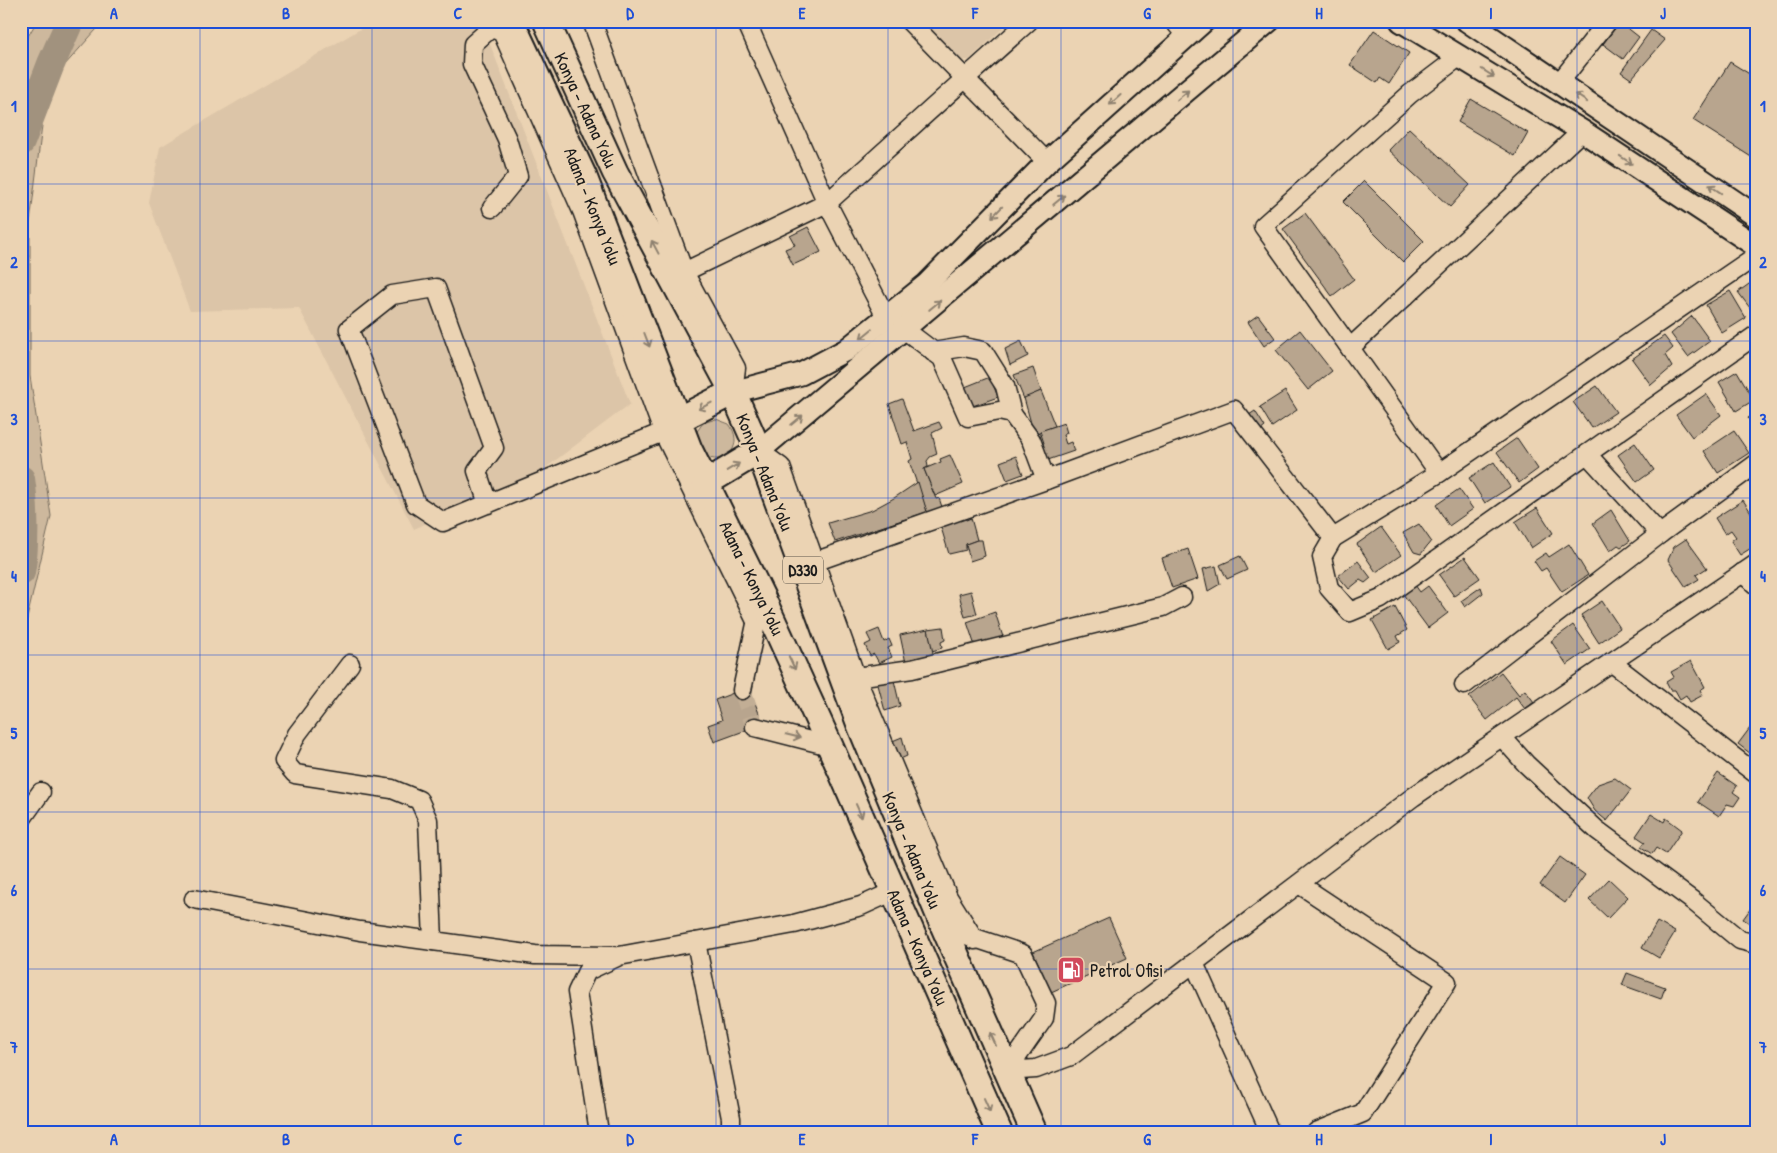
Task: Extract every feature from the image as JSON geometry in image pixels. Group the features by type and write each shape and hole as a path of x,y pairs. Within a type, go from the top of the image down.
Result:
{"highway":[{"name":"Konya - Adana Yolu","path":"546,21 615,172 732,392 759,451 860,724 943,925 1034,1132"},
{"name":"Adana - Konya Yolu","path":"497,24 584,177 671,426 689,449 762,597 830,746 999,1132"},
{"path":"671,426 732,392"},
{"path":"706,483 759,451"}],"main road":[{"path":"732,392 801,374 846,350 926,285 1180,29 1204,21"},
{"path":"759,451 1270,21"},
{"path":"1401,21 1582,131 1756,246"},
{"path":"1473,23 1756,216"}],"street":[{"path":"592,21 684,272 736,368 732,392"},
{"path":"746,21 827,203 886,317"},
{"path":"909,21 1047,162"},
{"path":"684,272 827,203 1029,21"},
{"path":"1559,83 1608,21"},
{"path":"492,208 518,176 507,139 472,64 473,44 497,24"},
{"path":"1439,472 1262,226 1410,94 1460,56"},
{"path":"1350,348 1582,131"},
{"path":"1756,256 1439,472 1333,538 1322,558 1329,588 1350,612 1381,599 1756,335"},
{"path":"488,504 477,471 494,448 436,288 392,295 350,330 416,504 443,522 488,504 671,426 756,621"},
{"path":"905,330 942,358 968,416 999,411 1012,414"},
{"path":"933,352 964,347 983,351 1004,386 1012,414 1031,440 1046,480"},
{"path":"814,562 1046,480 1234,410 1333,538"},
{"path":"759,451 781,467 856,677 948,897 976,940"},
{"path":"1587,454 1660,534"},
{"path":"1464,685 1660,534 1756,464"},
{"path":"1007,1071 1036,1069 1071,1056 1413,797 1749,568 1756,585"},
{"path":"742,690 762,597"},
{"path":"856,677 912,669 1163,607 1182,597"},
{"path":"1611,662 1756,774"},
{"path":"350,664 297,734 284,761 294,774 392,789 419,800 428,820 432,941"},
{"path":"755,726 830,746"},
{"path":"1502,737 1526,764 1597,830 1748,942 1756,952"},
{"path":"21,820 41,792"},
{"path":"1298,884 1447,982 1363,1113 1316,1132"},
{"path":"194,899 360,931 535,955 619,956 794,924 861,906 894,892"},
{"path":"943,925 976,940 1023,954 1046,1003 1044,1018 1007,1071"},
{"path":"696,942 731,1118 731,1132"},
{"path":"599,1132 577,992 587,971 619,956"},
{"path":"1194,963 1270,1132"}],"shaded area":[{"path":"37,21 104,21 47,85 30,223 30,376 51,516 21,644 21,48"},
{"path":"374,21 481,21 630,404 540,472 414,529 299,308 190,311 149,203 160,147"},
{"path":"921,21 1010,21 969,60 957,61"},
{"path":"716,419 729,424 735,438 732,451 727,456 714,459 706,457 695,434 703,423"}],"building":[{"path":"1620,22 1639,37 1623,59 1603,44"},
{"path":"1374,30 1409,53 1389,84 1380,78 1377,83 1350,65"},
{"path":"1651,30 1665,40 1631,79 1621,72"},
{"path":"1730,62 1756,78 1756,160 1693,120"},
{"path":"1471,99 1528,133 1515,156 1458,122"},
{"path":"1409,128 1470,185 1450,207 1388,150"},
{"path":"1364,181 1424,241 1403,262 1343,202"},
{"path":"1305,213 1354,279 1332,296 1283,229"},
{"path":"808,227 821,252 793,265 785,249 795,245 790,236"},
{"path":"1756,279 1756,316 1738,292"},
{"path":"1730,291 1746,318 1722,333 1706,305"},
{"path":"1258,315 1275,338 1264,346 1248,322"},
{"path":"1692,316 1710,341 1688,357 1671,334"},
{"path":"1300,330 1332,371 1308,390 1276,350"},
{"path":"1664,336 1673,348 1665,355 1672,367 1651,385 1632,359"},
{"path":"1021,341 1028,356 1010,365 1005,349"},
{"path":"1033,368 1041,391 1024,399 1014,375"},
{"path":"1737,371 1754,400 1736,411 1719,382"},
{"path":"990,377 998,397 967,408 960,389"},
{"path":"1597,386 1616,412 1592,428 1573,402"},
{"path":"1041,391 1055,426 1034,434 1024,398"},
{"path":"1285,391 1297,410 1272,427 1260,407"},
{"path":"1706,394 1721,415 1692,437 1676,415"},
{"path":"902,399 914,431 939,422 942,428 932,433 937,454 930,457 927,461 928,467 924,469 936,499 939,498 942,507 927,512 909,461 912,459 907,442 902,444 889,404"},
{"path":"1255,411 1265,427 1260,431 1249,415"},
{"path":"1756,413 1756,431 1748,418"},
{"path":"1064,423 1067,433 1063,435 1066,444 1071,442 1074,451 1045,461 1039,445 1044,443 1040,431"},
{"path":"1734,431 1749,453 1718,473 1704,451"},
{"path":"1517,438 1538,469 1519,483 1497,452"},
{"path":"1635,443 1654,470 1637,482 1618,455"},
{"path":"950,455 963,484 935,496 924,469 941,462 940,459"},
{"path":"1016,456 1023,474 1007,480 1000,462"},
{"path":"1494,462 1510,487 1485,503 1469,478"},
{"path":"918,482 927,512 835,542 828,523 872,510"},
{"path":"1459,489 1473,509 1449,526 1436,505"},
{"path":"1743,500 1756,520 1756,545 1740,555 1731,541 1736,537 1731,530 1725,534 1715,518"},
{"path":"1537,508 1553,533 1531,548 1515,522"},
{"path":"1611,510 1630,541 1621,547 1618,545 1610,551 1593,523"},
{"path":"964,515 966,520 971,518 977,540 966,544 966,550 949,554 940,524"},
{"path":"1419,524 1431,541 1421,554 1414,552 1403,533"},
{"path":"1381,527 1401,555 1376,572 1357,544"},
{"path":"1686,539 1707,568 1696,575 1699,579 1686,587 1668,560 1674,547"},
{"path":"982,540 985,556 970,561 966,544"},
{"path":"1569,544 1588,575 1562,592 1546,568 1541,571 1534,561 1546,553 1549,557"},
{"path":"1188,549 1198,579 1172,588 1162,558"},
{"path":"1240,556 1247,570 1227,579 1220,565"},
{"path":"1465,557 1480,578 1454,596 1439,575"},
{"path":"1358,561 1371,578 1365,583 1360,580 1349,589 1338,576"},
{"path":"1216,566 1220,584 1208,591 1203,569"},
{"path":"1415,585 1420,592 1428,586 1448,613 1428,628 1403,594"},
{"path":"1481,587 1483,593 1465,607 1461,601"},
{"path":"971,591 977,614 965,617 959,594"},
{"path":"1602,601 1620,628 1599,643 1581,615"},
{"path":"1395,607 1407,630 1397,636 1400,642 1388,649 1372,620"},
{"path":"995,612 1003,637 975,646 967,622"},
{"path":"1573,625 1590,649 1567,665 1551,641"},
{"path":"943,627 945,640 941,642 942,648 932,651 928,629"},
{"path":"879,629 884,642 889,639 892,646 888,648 892,657 879,663 874,654 870,656 865,645 871,642 867,634"},
{"path":"928,629 934,658 906,663 900,635"},
{"path":"1691,661 1705,687 1700,690 1703,695 1690,702 1686,695 1680,699 1675,690 1670,690 1666,682 1674,677 1671,672"},
{"path":"1501,672 1519,695 1525,690 1534,702 1525,709 1516,697 1487,720 1469,697"},
{"path":"893,676 900,706 885,711 877,681"},
{"path":"749,687 763,724 714,742 708,725 722,720 715,700"},
{"path":"1756,720 1756,756 1755,757 1738,744"},
{"path":"902,737 907,756 896,761 890,742"},
{"path":"1718,773 1737,786 1733,792 1740,797 1734,806 1727,804 1719,816 1698,802"},
{"path":"1615,778 1631,790 1607,821 1595,811 1587,798 1598,784"},
{"path":"1651,814 1664,822 1666,818 1682,830 1666,854 1656,848 1652,854 1641,847 1645,842 1636,836"},
{"path":"1560,857 1585,875 1565,903 1540,885"},
{"path":"1609,879 1628,897 1608,918 1589,900"},
{"path":"1756,901 1756,927 1743,919"},
{"path":"1109,918 1127,958 1051,992 1033,952"},
{"path":"1657,922 1675,932 1659,958 1642,948"},
{"path":"1627,973 1665,987 1661,999 1622,985"}],"waterway":[{"path":"21,142 70,21"},
{"path":"21,479 24,526 24,550 21,572"}],"tunnel":[{"path":"742,690 755,727"}],"place":[{"name":"Petrol Ofisi","path":"1071,970"}]}
